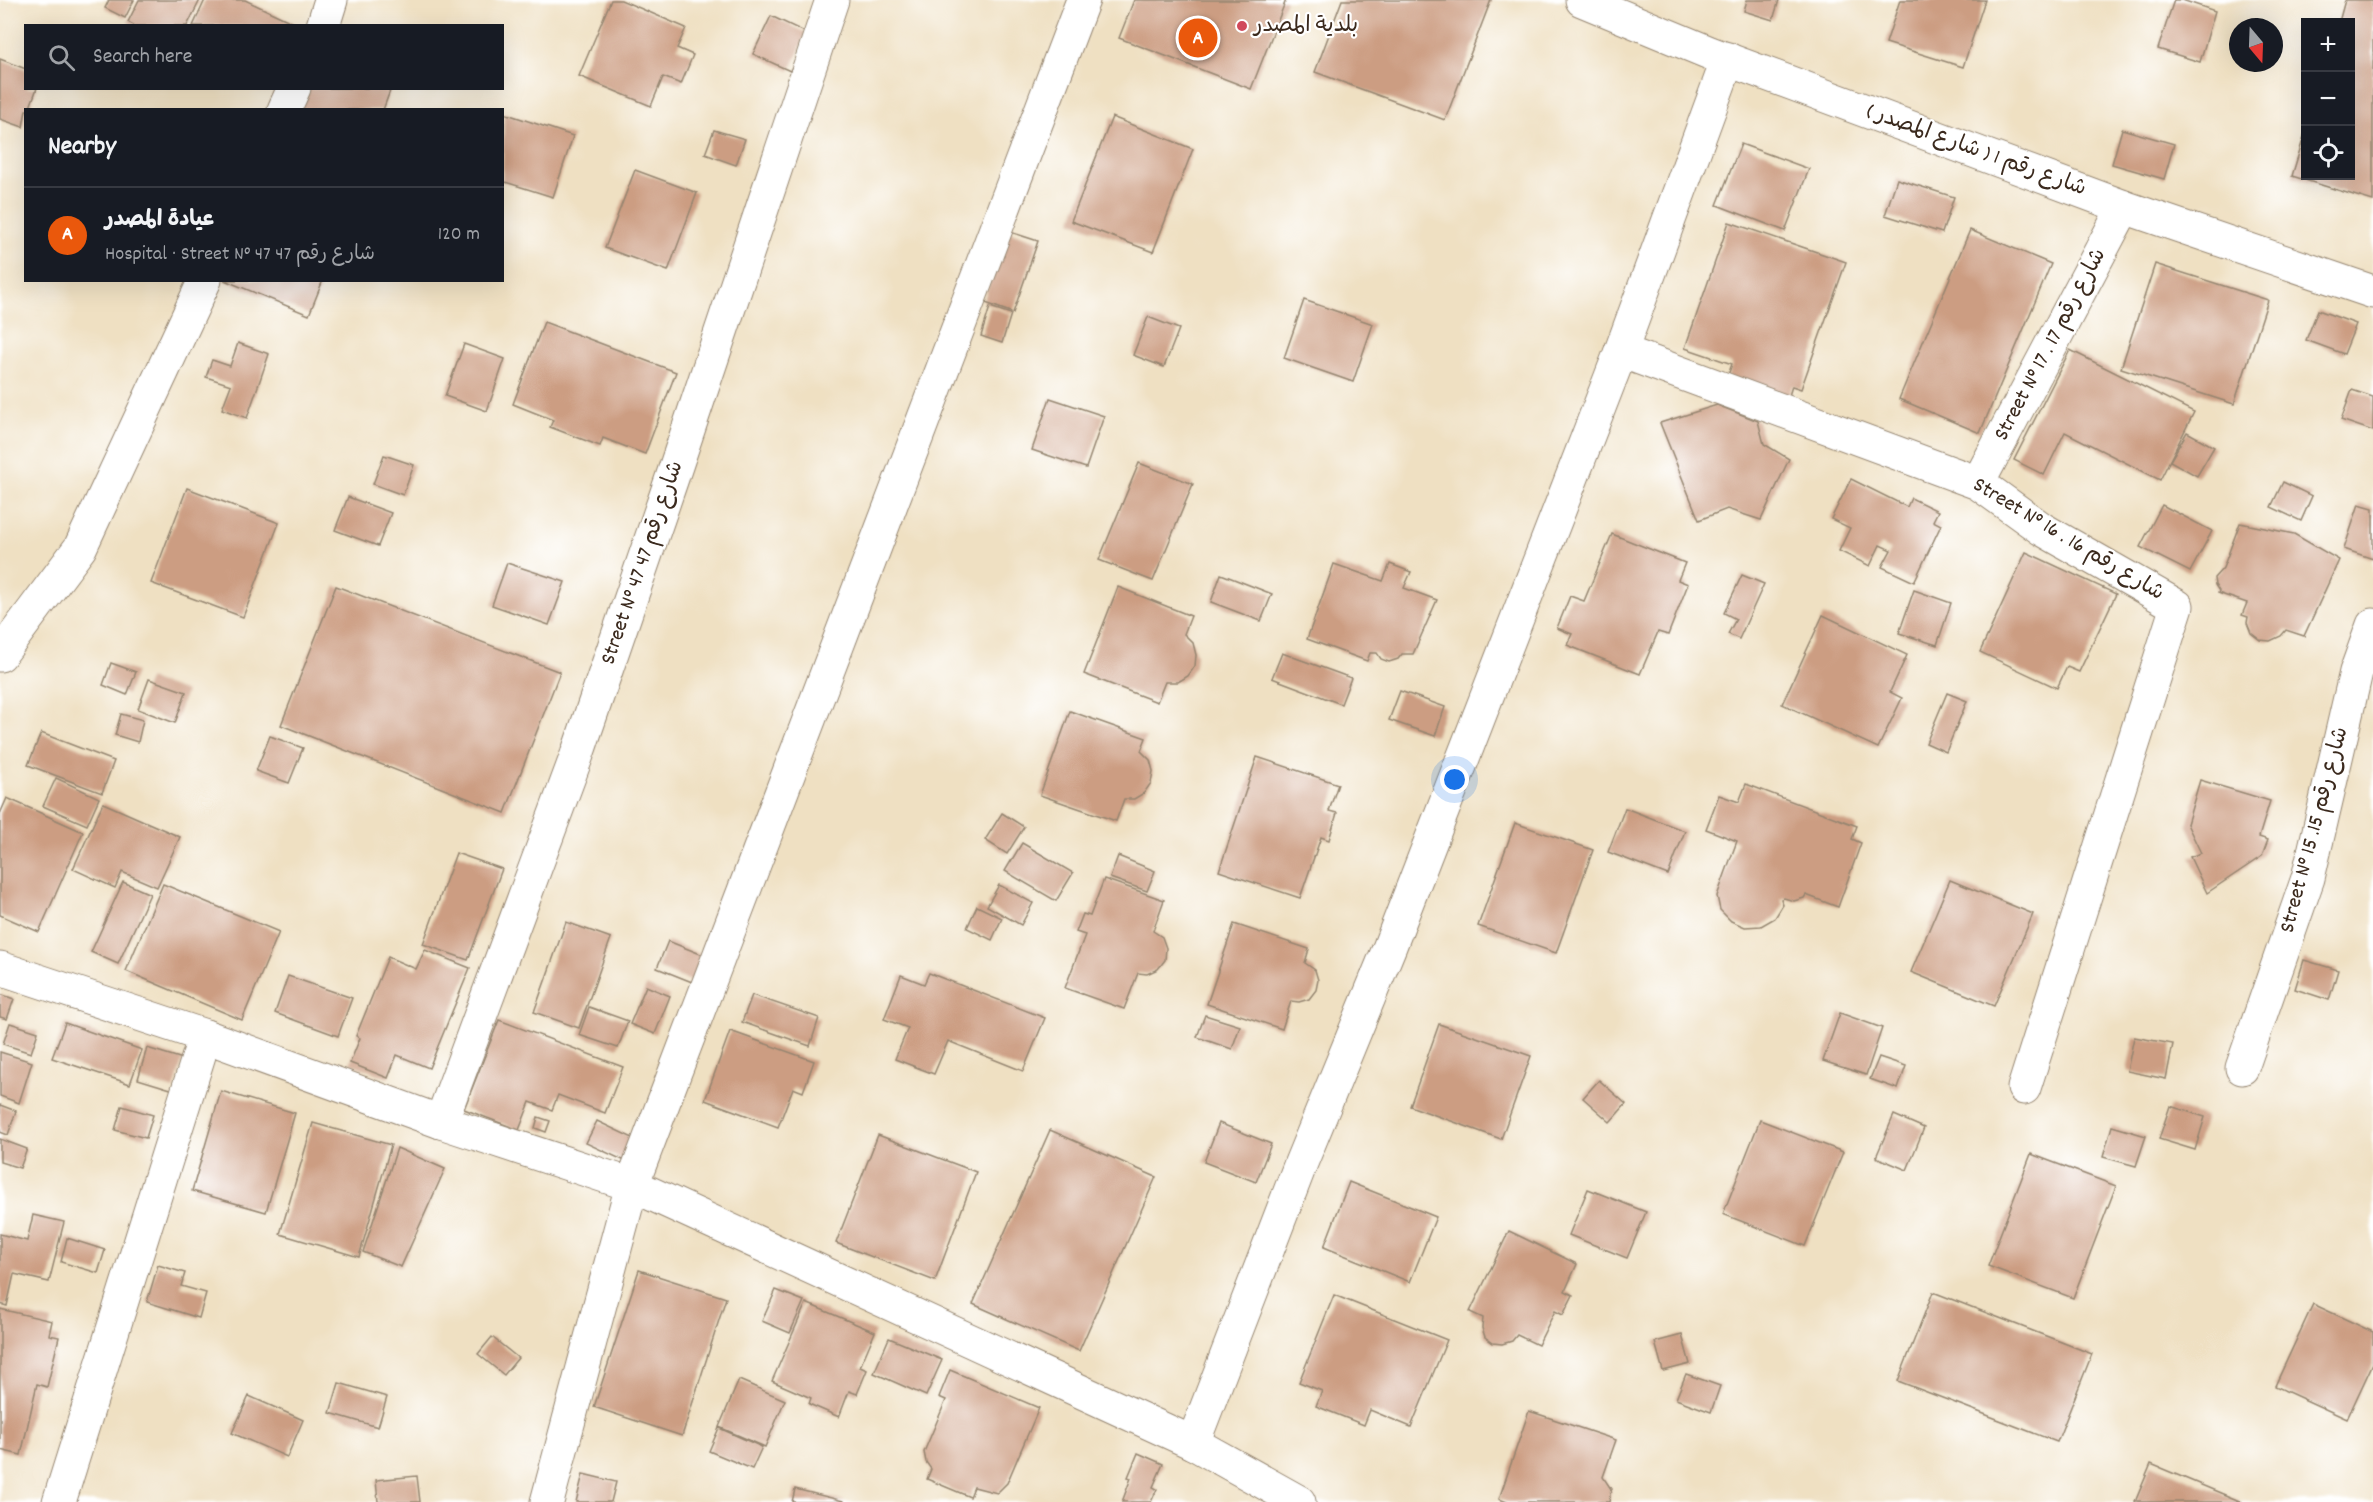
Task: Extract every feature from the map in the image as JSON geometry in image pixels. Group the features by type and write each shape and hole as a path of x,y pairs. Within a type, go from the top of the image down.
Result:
{"street":[{"path":"324,24 330,0"},
{"name":"Street N° 47 شارع رقم 47","path":"441,1122 577,755 832,0"},
{"path":"548,1502 632,1185 1083,0"},
{"name":"شارع رقم 1 ( شارع المصدر )","path":"1582,0 1710,53 2124,207 2373,292"},
{"path":"1193,1443 1301,1163 1390,946 1621,351 1728,59"},
{"path":"285,108 293,90"},
{"name":"Street N° 17 . شارع رقم 17","path":"1978,483 2124,207"},
{"path":"0,655 80,548 204,282"},
{"name":"Street N° 16 . شارع رقم 16","path":"1621,351 1978,483 2042,529 2176,606 2024,1088"},
{"name":"Street N° 15 .شارع رقم 15","path":"2242,1068 2308,878 2356,672 2373,625"},
{"path":"0,968 205,1036 441,1122 632,1185 1193,1443 1299,1502"},
{"path":"59,1502 205,1036"}],"building":[{"path":"109,0 134,0 125,18 105,8"},
{"path":"139,0 200,0 188,24 132,24 128,22"},
{"path":"205,0 245,0 296,24 194,24"},
{"path":"611,0 621,0 686,28 677,48 693,55 681,84 663,77 651,106 579,76"},
{"path":"1134,0 1286,0 1251,89 1119,38"},
{"path":"1342,0 1491,0 1445,120 1315,72"},
{"path":"1747,0 1779,0 1773,20 1744,11"},
{"path":"1900,0 1985,0 1963,67 1886,43"},
{"path":"2174,0 2182,0 2215,11 2200,62 2158,49"},
{"path":"2345,0 2373,0 2373,201 2305,180 2355,180 2355,18 2340,18"},
{"path":"771,16 807,33 790,71 753,54"},
{"path":"0,59 24,68 24,90 36,90 30,108 24,108 23,127 0,119"},
{"path":"307,90 390,90 384,108 301,108"},
{"path":"504,113 573,136 553,197 504,182"},
{"path":"1112,117 1193,149 1153,252 1071,221"},
{"path":"2122,129 2174,144 2164,179 2112,164"},
{"path":"714,130 745,139 736,165 705,154"},
{"path":"1741,144 1809,169 1785,231 1717,205"},
{"path":"2301,146 2301,179 2292,176"},
{"path":"635,170 697,193 668,271 605,248"},
{"path":"1897,179 1954,197 1942,233 1885,215"},
{"path":"1729,222 1846,262 1801,389 1792,386 1788,399 1727,378 1732,364 1685,348"},
{"path":"1970,230 2051,264 1980,433 1899,399"},
{"path":"1007,231 1038,241 1013,313 983,302"},
{"path":"2155,264 2268,300 2234,404 2121,368"},
{"path":"229,282 322,282 309,315"},
{"path":"1304,300 1373,324 1353,382 1284,358"},
{"path":"990,307 1011,314 1002,343 981,336"},
{"path":"2318,310 2356,324 2344,354 2306,340"},
{"path":"1148,317 1179,329 1164,367 1133,355"},
{"path":"544,322 676,372 645,454 603,438 600,446 550,427 553,420 513,404"},
{"path":"238,343 269,354 247,418 222,409 231,385 206,377 212,360 230,366"},
{"path":"464,344 505,359 487,411 445,396"},
{"path":"2070,350 2194,412 2160,480 2065,432 2044,475 2014,460"},
{"path":"2352,390 2373,397 2373,431 2341,420"},
{"path":"1050,398 1104,416 1086,468 1032,450"},
{"path":"1717,405 1758,421 1764,444 1789,459 1761,520 1727,509 1699,520 1660,423"},
{"path":"2187,432 2214,447 2197,476 2170,461"},
{"path":"384,455 414,465 403,495 373,484"},
{"path":"1139,463 1193,484 1153,581 1099,560"},
{"path":"1851,479 1907,507 1911,498 1938,511 1933,521 1941,525 1914,582 1882,567 1891,550 1880,545 1870,566 1839,551 1850,528 1831,519"},
{"path":"2283,482 2312,496 2301,521 2271,507"},
{"path":"187,488 279,523 243,617 151,583"},
{"path":"348,497 391,513 378,546 335,530"},
{"path":"2359,504 2373,508 2373,559 2344,549"},
{"path":"2162,505 2212,531 2190,572 2140,547"},
{"path":"2240,523 2294,534 2339,560 2304,636 2286,630 2281,636 2270,641 2260,640 2251,633 2247,623 2248,617 2242,615 2247,603 2218,593 2214,578 2223,568"},
{"path":"1612,534 1685,563 1678,580 1688,584 1668,635 1658,632 1640,674 1567,645 1572,634 1557,628 1570,596 1584,601"},
{"path":"2026,552 2116,594 2079,672 2067,667 2057,688 1980,652"},
{"path":"507,563 565,582 549,625 492,605"},
{"path":"1334,564 1383,581 1390,564 1411,572 1404,588 1437,600 1413,654 1402,654 1398,659 1389,662 1381,659 1377,653 1370,653 1367,661 1307,639"},
{"path":"1221,574 1272,594 1261,621 1211,602"},
{"path":"1742,575 1764,584 1739,639 1728,634 1736,619 1724,613"},
{"path":"336,586 560,672 505,813 281,725"},
{"path":"1118,587 1191,616 1184,634 1193,643 1196,655 1195,666 1188,676 1178,682 1165,682 1157,702 1084,674"},
{"path":"1914,590 1951,603 1937,645 1899,633"},
{"path":"1823,615 1907,655 1890,692 1902,698 1878,748 1782,704"},
{"path":"1282,653 1351,678 1341,704 1272,678"},
{"path":"111,663 136,672 127,695 103,685"},
{"path":"149,679 186,692 175,723 138,709"},
{"path":"1400,691 1445,707 1435,736 1389,720"},
{"path":"1947,693 1967,701 1946,752 1926,743"},
{"path":"1070,711 1146,738 1141,751 1150,760 1153,771 1151,783 1144,793 1134,799 1124,799 1116,821 1040,795"},
{"path":"121,714 143,720 138,742 115,735"},
{"path":"41,733 114,761 102,793 28,765"},
{"path":"270,736 303,748 289,783 256,771"},
{"path":"1257,757 1338,784 1329,811 1337,813 1329,840 1321,837 1300,898 1219,871"},
{"path":"56,778 99,798 87,825 43,806"},
{"path":"2200,780 2270,801 2259,837 2268,840 2262,856 2207,893 2190,857 2201,853 2187,824"},
{"path":"1746,784 1857,826 1852,839 1861,843 1838,907 1806,895 1794,901 1784,898 1781,899 1783,905 1775,918 1761,926 1745,927 1731,921 1720,910 1717,896 1737,841 1706,829 1719,795 1739,802"},
{"path":"7,798 83,832 39,932 0,915 0,814"},
{"path":"103,803 180,837 157,887 122,872 115,888 73,869"},
{"path":"1625,808 1685,831 1668,875 1608,852"},
{"path":"1002,813 1024,827 1007,854 985,840"},
{"path":"1515,823 1593,850 1556,953 1478,926"},
{"path":"1022,843 1073,873 1056,901 1005,871"},
{"path":"456,853 502,869 468,960 423,944"},
{"path":"1118,856 1155,871 1147,891 1110,878"},
{"path":"1104,879 1164,900 1153,931 1162,937 1166,948 1165,960 1158,969 1147,974 1138,973 1124,1009 1065,988 1085,935 1076,932 1083,914 1090,916"},
{"path":"1950,880 2033,914 1994,1006 1911,972"},
{"path":"123,882 150,894 118,964 91,952"},
{"path":"163,884 279,932 242,1020 126,971"},
{"path":"999,885 1033,903 1021,925 987,906"},
{"path":"977,906 1002,918 992,940 967,928"},
{"path":"566,922 611,938 579,1028 534,1012"},
{"path":"1234,924 1309,949 1305,963 1315,970 1318,980 1316,990 1309,999 1299,1002 1291,1001 1282,1029 1207,1004"},
{"path":"668,941 708,957 697,984 657,968"},
{"path":"425,950 470,968 429,1068 397,1055 388,1078 350,1063 360,1038 356,1036 388,957 416,969"},
{"path":"2304,960 2338,970 2329,1000 2295,989"},
{"path":"929,973 1045,1018 1023,1071 948,1041 934,1074 895,1059 908,1028 884,1019 901,975 924,984"},
{"path":"288,976 352,998 338,1036 275,1013"},
{"path":"646,986 670,996 655,1034 630,1024"},
{"path":"0,994 14,999 7,1019 0,1017"},
{"path":"752,995 819,1018 810,1046 742,1022"},
{"path":"589,1007 628,1021 618,1048 579,1035"},
{"path":"1840,1013 1882,1028 1866,1075 1823,1061"},
{"path":"1205,1015 1240,1026 1232,1049 1197,1037"},
{"path":"499,1020 623,1067 605,1113 558,1095 552,1110 530,1102 519,1130 464,1109"},
{"path":"10,1023 38,1032 31,1053 3,1044"},
{"path":"65,1023 142,1050 130,1084 52,1058"},
{"path":"1439,1024 1531,1056 1501,1139 1410,1106"},
{"path":"730,1031 814,1061 803,1092 793,1088 778,1127 705,1100"},
{"path":"2134,1037 2173,1044 2166,1079 2127,1071"},
{"path":"147,1048 183,1059 174,1090 138,1079"},
{"path":"0,1052 32,1062 19,1103 0,1096"},
{"path":"1879,1057 1906,1066 1898,1089 1870,1079"},
{"path":"1599,1080 1626,1104 1610,1122 1583,1098"},
{"path":"221,1091 295,1113 266,1212 192,1191"},
{"path":"0,1105 16,1111 8,1135 0,1132"},
{"path":"122,1106 153,1115 146,1138 115,1130"},
{"path":"2170,1106 2205,1117 2195,1150 2159,1139"},
{"path":"1894,1115 1924,1128 1907,1170 1876,1157"},
{"path":"538,1117 550,1121 546,1132 535,1128"},
{"path":"1760,1120 1843,1152 1805,1246 1723,1214"},
{"path":"597,1121 635,1139 625,1161 586,1143"},
{"path":"313,1123 391,1145 359,1257 280,1234"},
{"path":"1219,1123 1271,1144 1256,1182 1204,1162"},
{"path":"2112,1126 2146,1136 2136,1166 2103,1157"},
{"path":"1050,1130 1156,1177 1079,1351 973,1304"},
{"path":"878,1135 976,1172 935,1281 836,1243"},
{"path":"0,1139 27,1149 20,1168 0,1162"},
{"path":"397,1148 445,1169 401,1267 363,1252"},
{"path":"2031,1154 2116,1186 2073,1298 1988,1266"},
{"path":"1349,1182 1436,1217 1410,1282 1324,1247"},
{"path":"1588,1189 1646,1212 1627,1258 1569,1235"},
{"path":"33,1215 64,1222 49,1282 14,1274 7,1306 0,1304 0,1234 27,1241"},
{"path":"1509,1231 1577,1264 1565,1291 1573,1295 1563,1315 1555,1311 1538,1345 1517,1335 1512,1341 1502,1344 1493,1343 1485,1337 1482,1328 1483,1318 1470,1312"},
{"path":"67,1238 105,1250 98,1273 61,1262"},
{"path":"158,1265 185,1273 181,1286 206,1293 199,1318 147,1302"},
{"path":"639,1270 726,1298 682,1436 594,1407"},
{"path":"776,1290 804,1301 790,1333 762,1321"},
{"path":"1933,1292 2092,1354 2057,1442 1898,1381"},
{"path":"1334,1295 1447,1340 1411,1427 1370,1410 1364,1425 1316,1406 1322,1391 1299,1382"},
{"path":"806,1303 875,1332 860,1367 867,1370 857,1394 849,1391 839,1417 809,1404 811,1398 772,1381"},
{"path":"2313,1304 2373,1332 2373,1363 2347,1419 2275,1386"},
{"path":"0,1309 52,1321 49,1335 59,1337 47,1387 37,1384 21,1455 0,1450"},
{"path":"1682,1335 1690,1364 1663,1371 1655,1342"},
{"path":"492,1337 518,1358 504,1375 478,1354"},
{"path":"889,1338 942,1360 926,1396 874,1373"},
{"path":"950,1370 1039,1408 1007,1483 997,1493 974,1487 970,1497 927,1479 931,1469 926,1462 924,1452 946,1400 939,1397"},
{"path":"1686,1374 1720,1386 1711,1412 1676,1399"},
{"path":"739,1380 785,1400 765,1447 719,1427"},
{"path":"339,1383 387,1397 378,1427 330,1413"},
{"path":"249,1396 303,1420 287,1457 232,1433"},
{"path":"1529,1411 1616,1440 1603,1477 1611,1489 1609,1502 1507,1502 1499,1499"},
{"path":"719,1428 762,1447 752,1469 709,1451"},
{"path":"1138,1453 1163,1464 1153,1487 1157,1489 1151,1502 1122,1502 1131,1478 1128,1477"},
{"path":"2151,1464 2242,1502 2135,1502"},
{"path":"583,1474 616,1482 611,1502 576,1502"},
{"path":"417,1476 420,1502 378,1502 376,1480"},
{"path":"795,1489 844,1501 844,1502 792,1502"}],"place":[{"name":"بلدية المصدر","path":"1242,26"},
{"name":"عيادة المصدر","path":"1198,38"}]}
